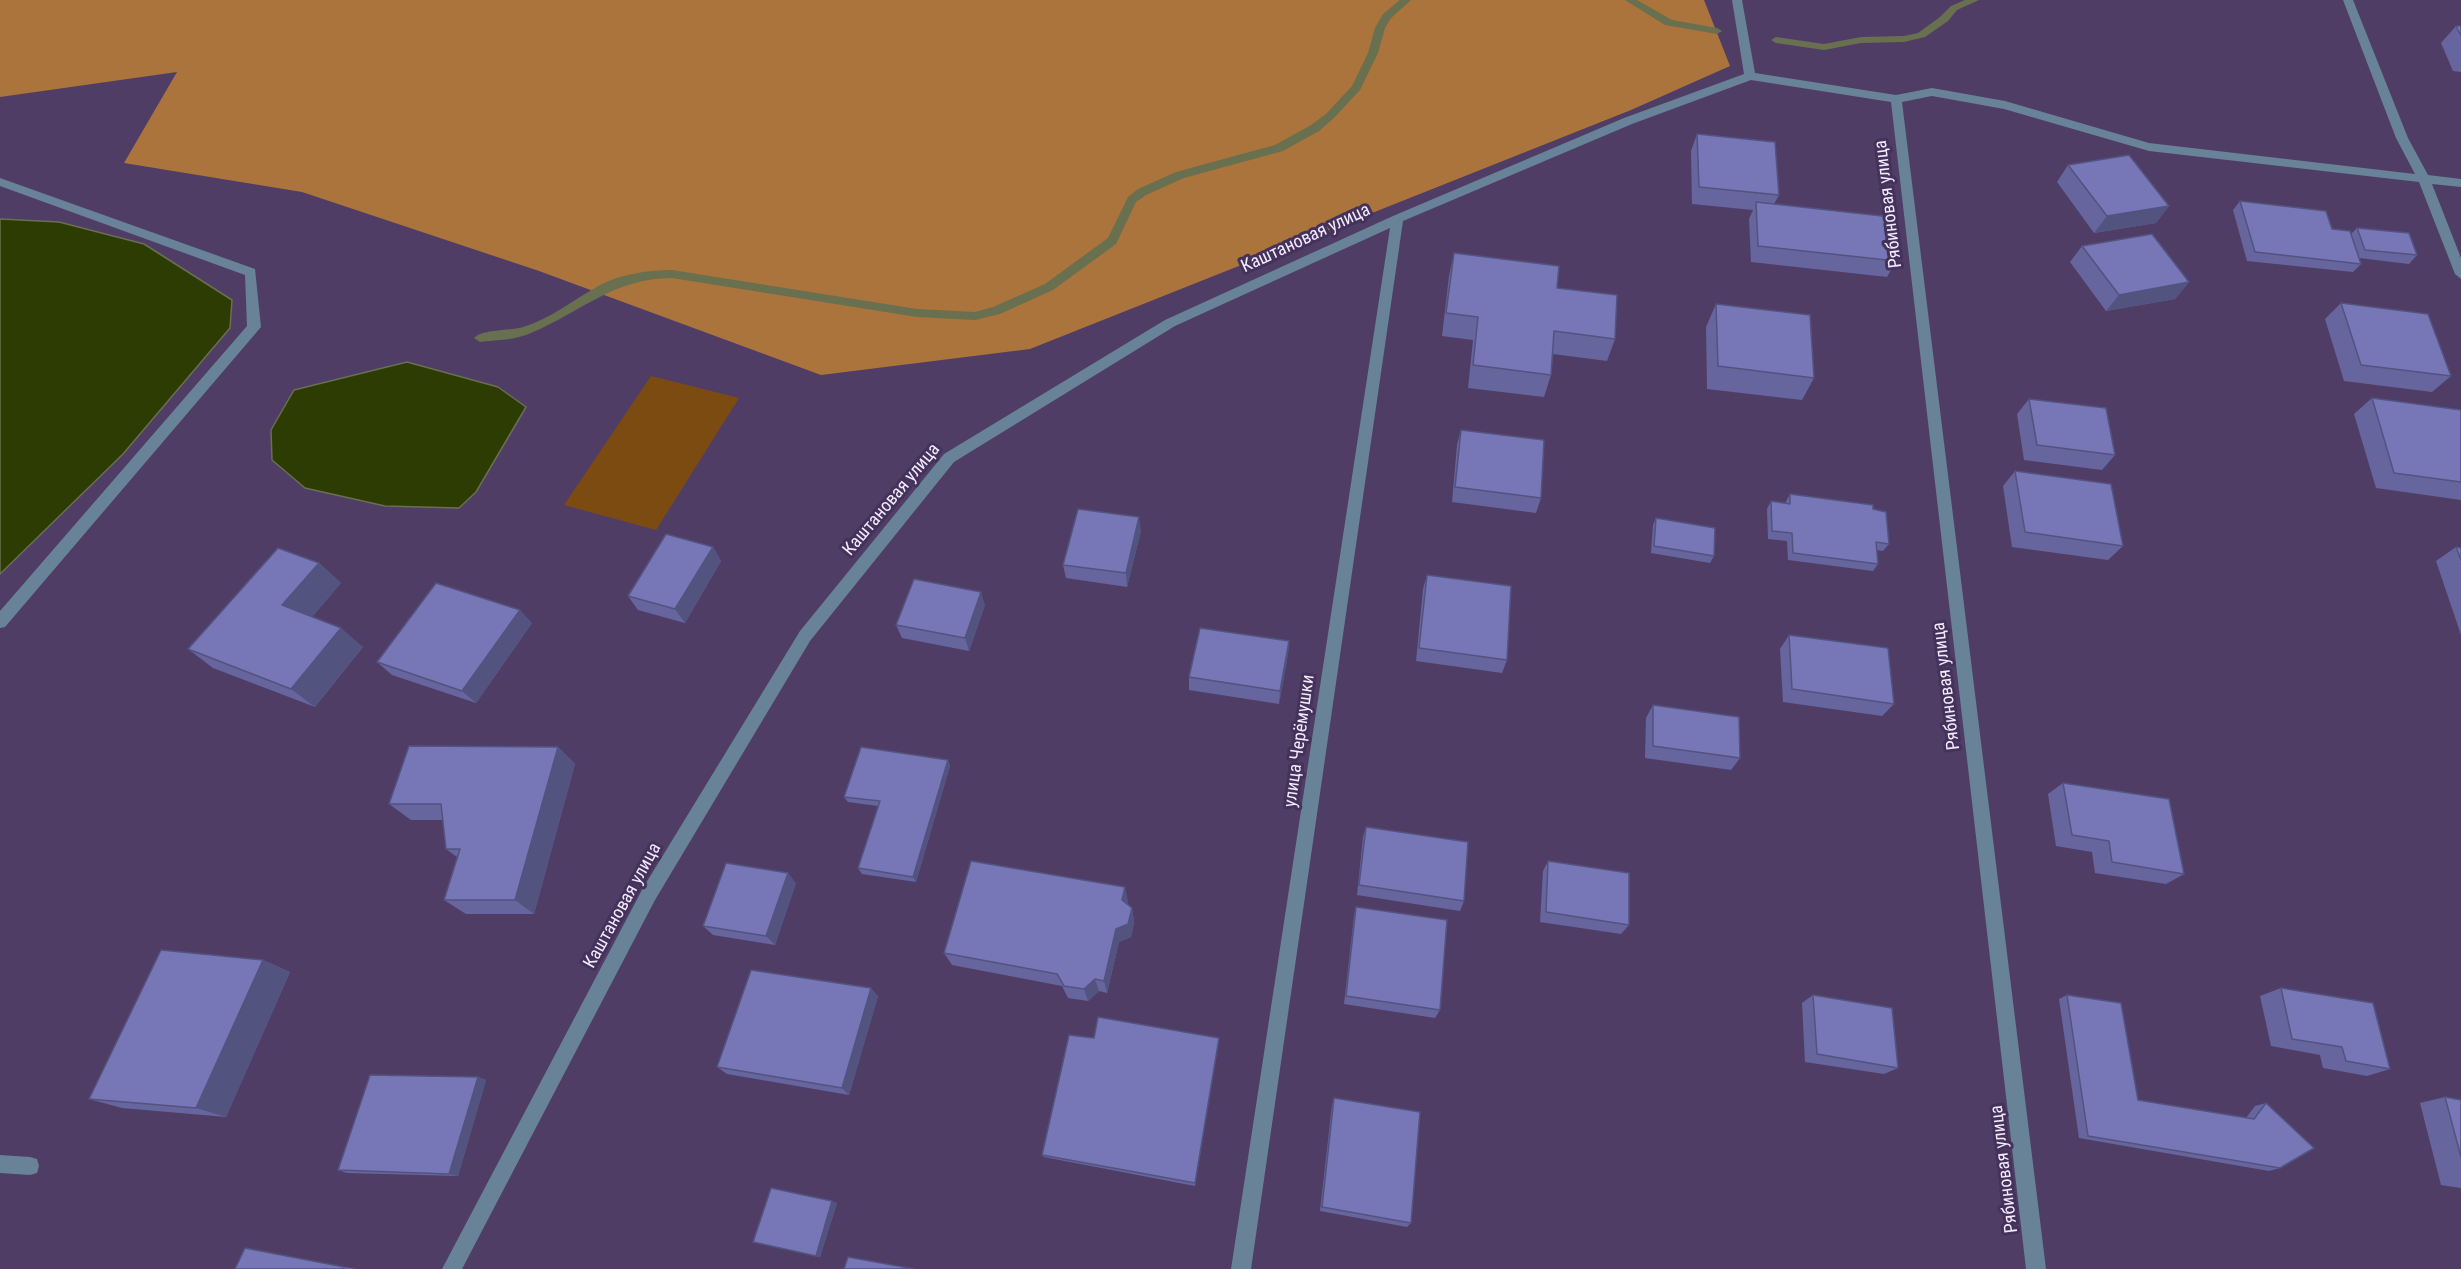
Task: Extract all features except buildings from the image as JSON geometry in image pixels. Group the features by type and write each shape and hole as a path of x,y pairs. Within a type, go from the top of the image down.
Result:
{"street":[{"path":"1737,0 1750,76 1896,99 1932,92 2005,105 2149,147 2461,183"},
{"path":"2348,0 2402,138 2424,179 2461,273"},
{"name":"Каштановая улица","path":"452,1269 649,894 805,636 950,458 1170,322 1397,219 1628,121 1750,76"},
{"name":"Рябиновая улица","path":"1896,99 2036,1269"},
{"path":"0,622 254,327 251,272 1,182"},
{"name":"улица Черёмушки","path":"1241,1269 1397,219"},
{"path":"0,1164 30,1166"}],"shaded area":[{"path":"0,0 1704,0 1730,66 1631,110 1030,349 821,375 539,271 302,192 124,163 177,72 0,97"},
{"path":"0,219 59,222 144,244 232,300 230,328 123,454 0,574"},
{"path":"407,362 498,387 526,407 476,492 459,508 385,506 305,488 272,460 271,430 294,390"},
{"path":"651,376 739,398 656,530 564,505"}],"waterway":[{"path":"480,338 525,331 568,310 606,287 653,274 672,274 917,313 975,316 996,311 1049,287 1112,241 1132,200 1142,192 1180,175 1279,148 1315,128 1330,116 1356,88 1373,53 1380,28 1387,16 1406,0"},
{"path":"1630,0 1669,23 1717,31"},
{"path":"1776,40 1824,47 1861,40 1904,39 1921,35 1944,19 1954,8 1974,0"}]}
